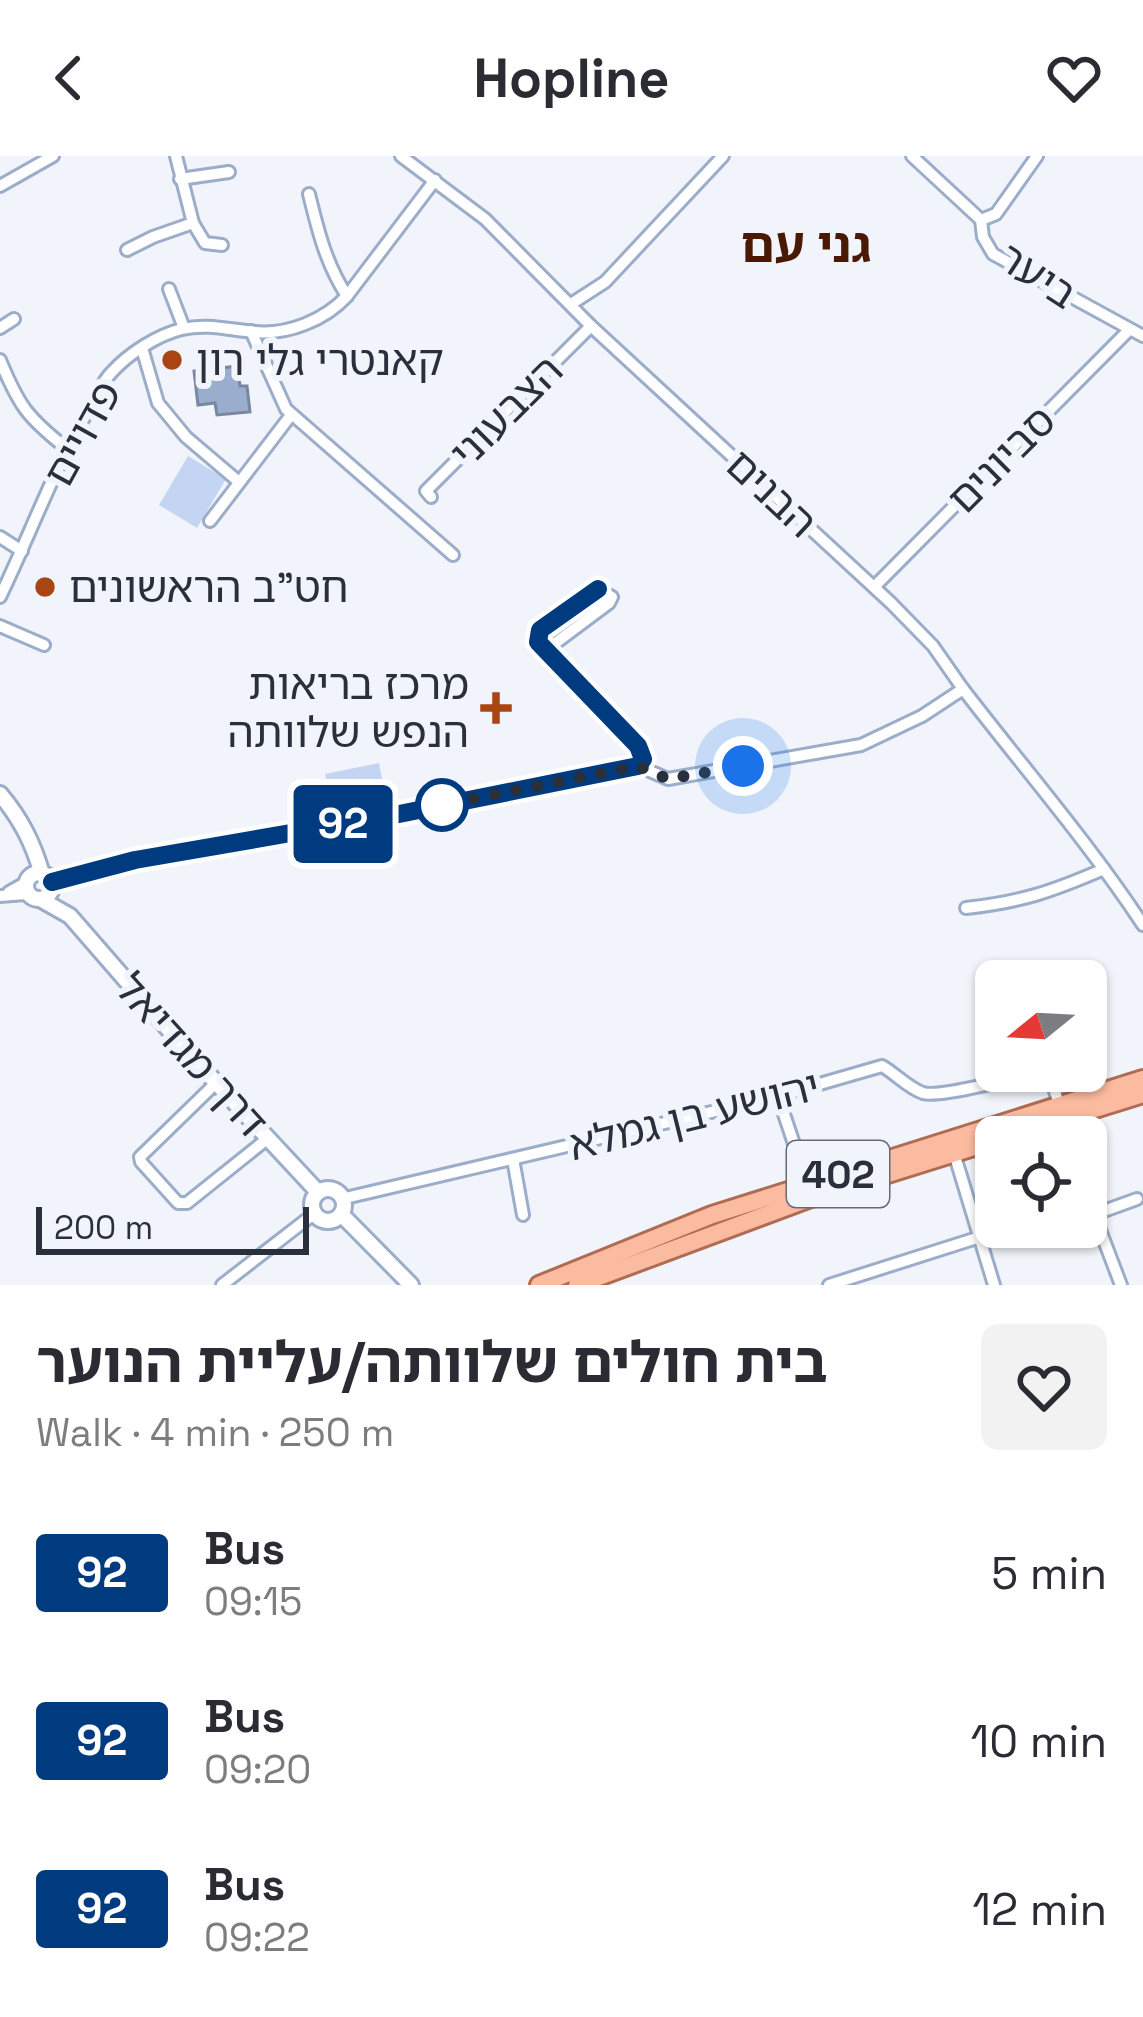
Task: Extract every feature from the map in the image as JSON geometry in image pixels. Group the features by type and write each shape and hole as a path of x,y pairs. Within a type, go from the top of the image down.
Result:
{"main road":[{"path":"0,794 34,846 40,885"},
{"path":"0,808 26,848 40,885"},
{"name":"דרך מגדיאל","path":"40,885 317,1191"},
{"name":"402","path":"1052,1116 1143,1079"},
{"name":"402","path":"577,1285 809,1191 1061,1112 1143,1094"},
{"name":"402","path":"539,1285 712,1215 975,1146"},
{"path":"342,1207 328,1222 315,1213 310,1202 317,1191 327,1188 411,1285"}],"street":[{"path":"0,186 53,156"},
{"path":"176,156 193,223 205,243 222,245"},
{"name":"הבנים","path":"401,156 485,219 591,326 933,646 1123,892 1143,925"},
{"path":"571,304 605,282 723,156"},
{"name":"ביער","path":"912,156 981,220 983,237 993,254 1143,336"},
{"path":"981,220 996,214 1037,156"},
{"path":"180,179 230,172"},
{"name":"פדויים","path":"0,597 66,448 111,373 142,348 184,328 275,331 302,325 337,307 434,180"},
{"path":"309,194 322,249 347,296"},
{"path":"127,250 193,223"},
{"path":"169,289 184,328"},
{"path":"0,328 14,319"},
{"name":"הצבעוני","path":"431,497 426,491 591,326"},
{"name":"סביונים","path":"874,587 1129,330"},
{"path":"251,331 291,415 452,555"},
{"path":"142,348 158,403 186,437 239,482"},
{"path":"0,360 15,398 36,424 66,448"},
{"path":"211,521 291,415"},
{"path":"0,537 22,551"},
{"path":"546,650 612,597 598,589 540,630 538,642 638,746 643,759 638,766"},
{"path":"0,626 44,645"},
{"path":"0,896 135,860 638,766 668,779 861,745 922,716 963,688"},
{"path":"967,908 1013,903 1103,869"},
{"name":"יהושע בן גמלא","path":"342,1207 882,1066 919,1092 949,1093 975,1087"},
{"path":"216,1082 140,1157 166,1190 178,1203 187,1203 267,1139"},
{"name":"יהושע בן גמלא","path":"1055,1092 1061,1112"},
{"path":"778,1096 809,1191"},
{"path":"954,1153 975,1221"},
{"path":"513,1159 523,1215"},
{"path":"1121,1285 1098,1216 1137,1199"},
{"path":"222,1285 315,1213"},
{"path":"829,1285 975,1239"},
{"path":"983,1248 994,1285"}],"shaded area":[{"path":"238,366 240,386 247,386 250,412 217,415 215,403 198,405 194,371"},
{"path":"188,456 226,479 197,528 159,505"},
{"path":"379,763 386,799 332,809 325,774"}],"bus line":[{"name":"92","path":"52,882 135,860 638,766 643,759 638,746 538,642 540,630 598,589"}],"place":[{"name":"קאנטרי גלי רון","path":"172,360"},
{"name":"חט\"ב הראשונים","path":"45,587"},
{"name":"מרכז בריאות הנפש שלוותה","path":"496,708"}],"district":[{"name":"גני עם","path":"806,245"}],"route":[{"path":"442,805 426,808 638,766 668,779 743,766"}]}
